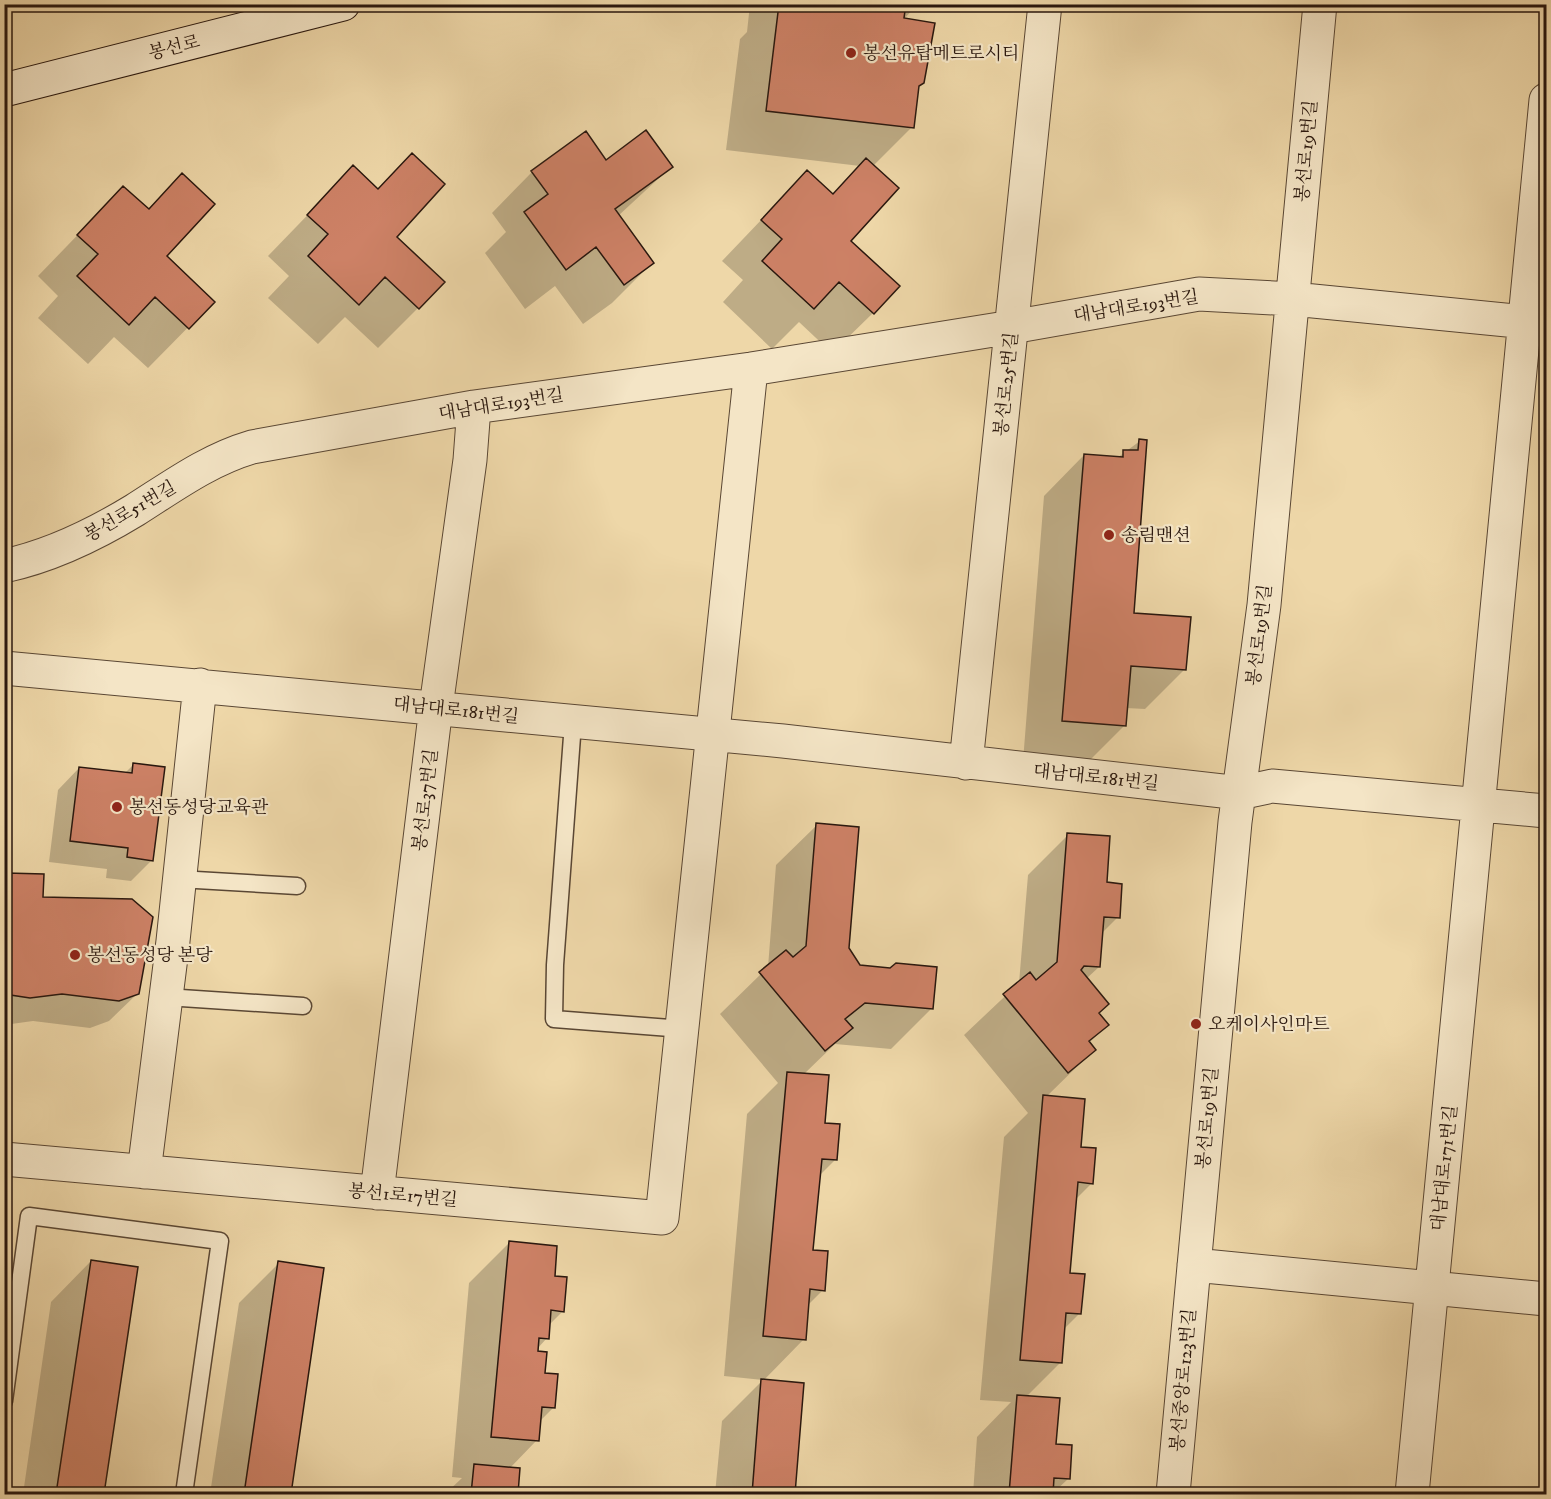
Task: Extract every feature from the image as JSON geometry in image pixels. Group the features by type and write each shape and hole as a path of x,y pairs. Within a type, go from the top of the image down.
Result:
{"street":[{"name":"봉선로","path":"4,90 343,4"},
{"name":"봉선로25번길","path":"966,763 1045,4"},
{"name":"봉선로19번길","path":"1194,1265 1235,822 1264,605 1320,4"},
{"path":"1480,805 1503,556 1536,323 1546,100"},
{"name":"대남대로193번길","path":"252,447 474,407 751,369 1199,294 1293,299 1536,323"},
{"path":"683,1029 751,369"},
{"name":"봉선로37번길","path":"377,1193 436,707 470,460 474,407"},
{"name":"봉선로51번길","path":"4,566 62,549 83,539 132,512 207,464 252,447"},
{"name":"대남대로181번길","path":"4,669 436,707 1240,793 1272,786 1546,811"},
{"path":"144,1172 166,997 200,685"},
{"name":"대남대로171번길","path":"1412,1494 1480,805"},
{"name":"봉선1로17번길","path":"4,1159 662,1218 683,1029"},
{"path":"1194,1265 1546,1299"},
{"name":"봉선중앙로123번길","path":"1173,1494 1194,1265"}],"lane":[{"path":"573,723 555,965 554,1019 683,1029"},
{"path":"179,879 297,886"},
{"path":"166,997 303,1006"},
{"path":"4,1401 29,1216 220,1241 184,1494"}],"building":[{"name":"봉선유탑메트로시티","path":"779,4 906,4 904,18 935,23 924,83 919,86 914,128 766,111"},
{"path":"646,130 673,167 615,209 654,263 624,285 596,247 566,270 524,212 548,194 531,171 586,131 606,160"},
{"path":"412,153 445,184 397,237 445,282 419,309 385,277 359,305 308,256 328,234 307,215 353,165 378,189"},
{"path":"866,158 899,188 851,241 900,286 874,314 839,282 814,309 762,261 782,239 761,220 807,170 833,194"},
{"path":"182,173 215,204 167,256 215,302 189,329 155,297 129,325 77,276 98,254 77,235 123,186 149,209"},
{"name":"송림맨션","path":"1139,439 1147,440 1134,613 1191,617 1186,670 1131,666 1126,726 1062,721 1084,454 1123,457 1123,450 1138,450"},
{"name":"봉선동성당교육관","path":"133,763 165,767 153,861 127,857 128,848 70,841 79,767 132,773"},
{"path":"816,823 859,827 849,948 860,965 890,968 896,963 937,967 933,1009 865,1003 845,1019 853,1028 825,1051 759,972 786,950 793,957 806,946"},
{"path":"1067,833 1110,836 1107,882 1122,884 1120,918 1104,917 1100,967 1084,966 1081,970 1109,1004 1099,1013 1109,1025 1089,1041 1096,1050 1068,1073 1003,994 1030,972 1036,980 1057,962"},
{"name":"봉선동성당 본당","path":"6,873 44,874 43,897 132,899 153,917 139,994 119,1001 62,994 30,998 4,994"},
{"path":"787,1072 829,1075 825,1123 840,1124 837,1160 822,1159 813,1250 828,1251 825,1291 810,1289 806,1340 763,1336"},
{"path":"1043,1095 1085,1099 1081,1147 1096,1148 1093,1184 1078,1182 1070,1273 1085,1274 1081,1314 1066,1313 1062,1363 1020,1360"},
{"path":"509,1241 557,1246 555,1276 567,1277 564,1312 551,1310 549,1339 539,1338 538,1351 547,1352 545,1373 558,1374 555,1408 542,1407 539,1441 491,1437"},
{"path":"91,1260 138,1267 104,1494 56,1494"},
{"path":"278,1261 324,1268 291,1494 244,1494"},
{"path":"761,1379 804,1383 795,1494 752,1494"},
{"path":"1017,1395 1060,1398 1056,1444 1072,1445 1070,1479 1054,1478 1053,1494 1009,1494"},
{"path":"474,1464 520,1468 518,1494 471,1494"}],"place":[{"name":"봉선유탑메트로시티","path":"851,53"},
{"name":"송림맨션","path":"1109,535"},
{"name":"봉선동성당교육관","path":"117,807"},
{"name":"봉선동성당 본당","path":"75,955"},
{"name":"오케이사인마트","path":"1196,1024"}]}
